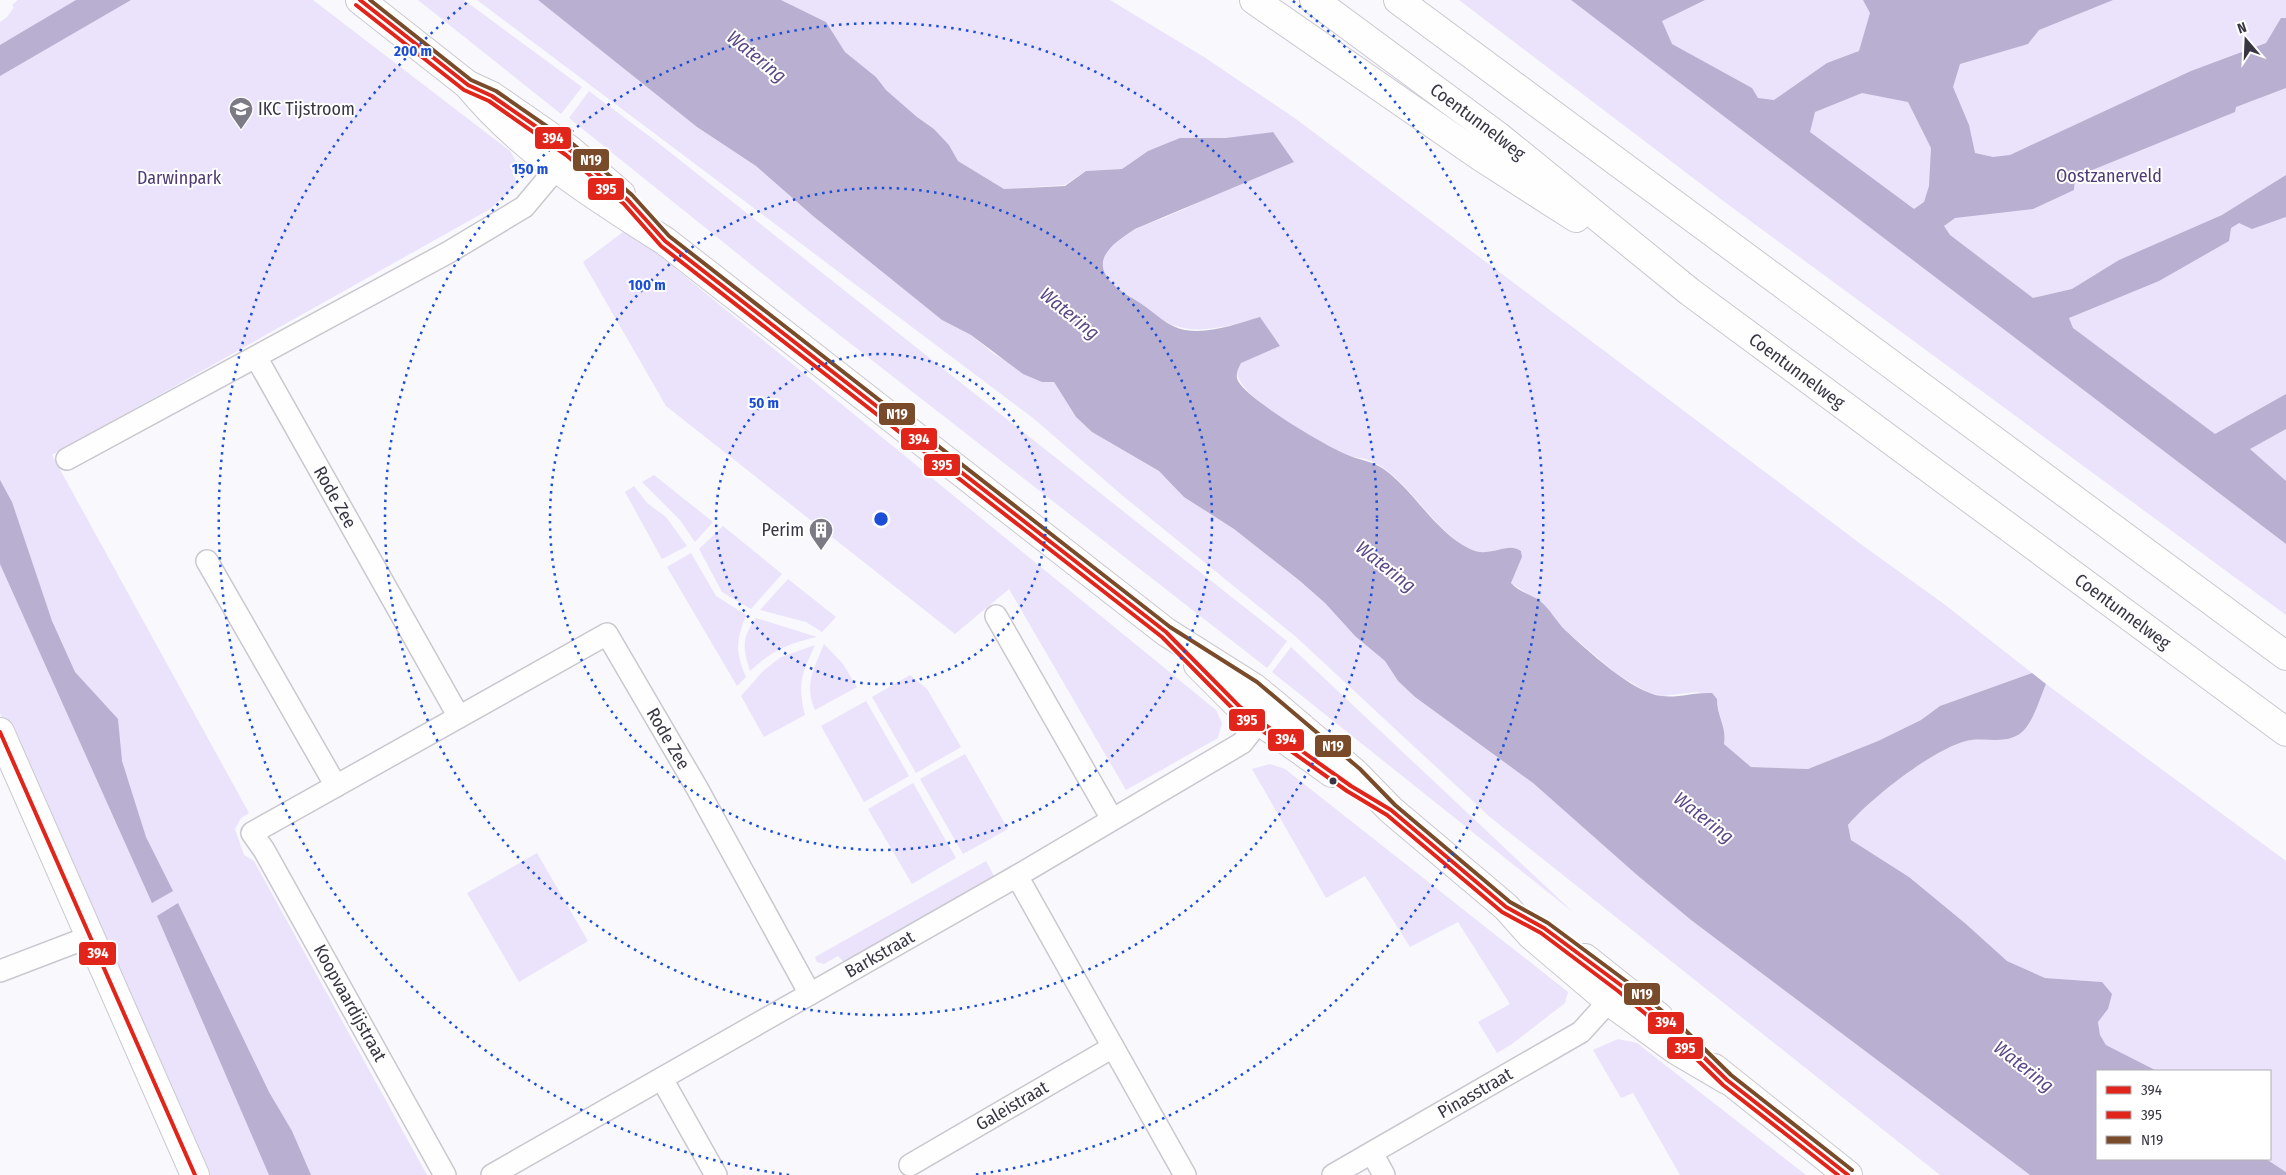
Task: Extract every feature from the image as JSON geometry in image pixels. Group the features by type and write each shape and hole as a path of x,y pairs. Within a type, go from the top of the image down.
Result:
{"main road":[{"path":"360,0 468,85 487,109 564,159 620,212 665,241 1166,632 1240,707 1266,712 1351,786 1391,810 1506,907 1544,928 1616,994 1681,1035 1727,1080 1848,1175"},
{"path":"1254,0 1481,157 1690,292"},
{"name":"Coentunnelweg","path":"1314,0 1498,136 1690,292 2286,732"},
{"path":"1398,0 1413,7 2286,656"},
{"path":"0,732 195,1175"}],"street":[{"path":"67,459 449,252 524,207 564,159"},
{"name":"Rode Zee","path":"256,357 459,717"},
{"path":"206,561 336,786"},
{"path":"996,616 1112,819"},
{"name":"Rode Zee","path":"252,833 607,634 697,788 810,994"},
{"name":"Barkstraat","path":"492,1175 1017,876 1242,743 1266,712"},
{"name":"Koopvaardijstraat","path":"252,833 264,850 446,1175"},
{"path":"1017,876 1185,1175"},
{"path":"0,972 89,937"},
{"name":"Pinasstraat","path":"1333,1175 1581,1032 1616,994"},
{"name":"Galeistraat","path":"910,1164 1113,1047"},
{"path":"662,1079 716,1175"},
{"path":"1372,1153 1384,1175"}],"green space":[{"name":"Darwinpark","path":"18,0 313,0 510,151 518,165 514,176 517,184 490,209 52,455 249,813 241,818 235,829 244,855 254,861 427,1175 204,1175 0,713 0,22 7,17 14,7 12,5"},
{"path":"418,0 464,0 582,87 561,114"},
{"path":"477,0 538,0 697,127 756,166 813,216 942,320 971,335 994,354 1042,382 1054,382 1076,417 1092,432 1159,471 1206,511 1234,529 1300,581 1325,603 1355,636 1385,661 1398,681 1415,697 1533,783 1691,920 2030,1175 1940,1175 1490,817 1295,636 1123,496 1033,418"},
{"path":"781,0 1110,0 1204,57 1296,119 1862,545 1944,604 2032,673 1940,706 1921,720 1878,741 1808,769 1751,767 1724,744 1725,732 1717,706 1717,699 1697,692 1662,696 1647,692 1617,674 1565,630 1540,602 1511,583 1522,557 1521,551 1515,548 1485,552 1470,549 1443,529 1407,489 1382,467 1366,459 1349,456 1321,442 1284,420 1251,395 1241,383 1237,372 1260,317 1215,328 1186,329 1159,318 1110,282 1105,275 1103,260 1110,246 1115,241 1134,230 1197,202 1273,132 1148,151 1122,169 1086,171 1065,185 1004,189 958,161 949,145 934,129 917,117 886,90 876,77 845,52 826,22"},
{"path":"1459,0 1571,0 1610,29 2286,544 2286,615 1726,203"},
{"name":"Oostzanerveld","path":"1582,0 2286,0 2286,521"},
{"path":"589,91 657,142 1287,641 1267,668 810,312 569,118"},
{"path":"627,229 1216,710 1222,723 1218,738 1126,790 1009,589 955,634 666,406 583,262"},
{"path":"654,475 713,522 695,542 680,520 642,482"},
{"path":"634,486 647,503 666,517 687,546 662,559 625,492"},
{"path":"723,526 782,574 751,609 722,592 699,549"},
{"path":"691,553 716,596 746,615 740,632 738,646 740,660 746,677 737,686 667,567"},
{"path":"788,579 836,617 822,632 806,622 760,610"},
{"path":"756,618 817,637 797,642 781,649 750,671 745,644 748,632"},
{"path":"824,644 843,664 857,687 815,710 810,692 810,684"},
{"path":"815,645 804,671 801,686 805,715 764,737 741,696 764,670 781,657"},
{"path":"1291,647 1574,913 1272,672"},
{"path":"910,675 927,689 961,747 916,773 872,697"},
{"path":"2046,684 2286,861 2286,1172 2268,1160 2271,1160 2271,1070 2155,1070 2106,1045 2100,1035 2098,1022 2108,1009 2102,982 2045,978 2007,961 1909,877 1851,840 1848,825 1871,802 1903,776 1936,754 1966,741 2012,738 2025,729 2037,707"},
{"path":"866,701 909,776 864,802 821,726"},
{"path":"965,754 1008,829 963,854 920,779"},
{"path":"1270,764 1285,769 1568,992 1565,1003 1512,1044 1497,1053 1478,1022 1510,1004 1458,922 1410,947 1365,876 1326,898 1252,769"},
{"path":"913,783 956,858 912,884 868,809"},
{"path":"537,853 588,941 519,982 467,893"},
{"path":"986,861 994,876 844,962 838,956 824,964 817,962 815,957"},
{"path":"1618,1039 1637,1043 1806,1175 1680,1175 1633,1093 1621,1098 1593,1050"}],"water":[{"path":"76,0 131,0 0,76 0,45"},
{"name":"Watering","path":"538,0 781,0 826,22 845,52 876,77 886,90 917,117 934,129 949,145 958,161 1004,189 1065,186 1086,171 1122,169 1148,151 1180,138 1226,138 1273,132 1294,162 1127,234 1106,253 1103,261 1103,269 1115,286 1168,323 1185,330 1204,331 1260,317 1280,346 1241,363 1238,370 1238,381 1257,400 1308,434 1339,451 1372,463 1385,470 1396,479 1446,533 1470,549 1485,552 1515,548 1521,551 1522,557 1511,583 1540,601 1565,630 1598,659 1638,688 1662,696 1712,693 1717,699 1725,737 1724,744 1751,767 1808,769 1878,741 1921,720 1940,706 2032,673 2046,684 2029,724 2025,729 2012,738 1966,741 1936,754 1920,764 1886,789 1848,825 1851,840 1909,877 2007,961 2045,978 2102,982 2112,994 2108,1009 2098,1022 2100,1035 2106,1045 2155,1070 2096,1070 2096,1160 2268,1160 2286,1172 2286,1175 2030,1175 1691,920 1533,783 1415,697 1398,681 1385,661 1355,636 1325,603 1300,581 1234,529 1184,497 1159,471 1092,432 1076,417 1054,382 1042,382 1023,374 971,335 942,320 813,216 756,166 697,127"},
{"path":"1571,0 1705,0 1662,21 1672,44 1752,88 1758,98 1774,100 1827,63 1859,51 1870,13 1863,0 2113,0 2039,30 2028,44 1960,64 1953,87 1969,125 1975,153 1993,157 2010,155 2191,71 2266,43 2281,18 2286,18 2286,88 2236,107 2235,112 2075,177 2074,190 2033,209 1955,218 1944,226 1950,235 2033,298 2072,289 2119,260 2222,215 2286,175 2286,217 2252,229 2239,223 2231,228 2229,241 2159,281 2069,318 2073,328 2215,434 2286,394 2286,429 2250,449 2286,481 2286,544","holes":["1862,93 1908,102 1931,148 1929,186 1924,202 1914,209 1810,132 1815,112"]},
{"path":"0,480 12,502 52,621 75,672 118,719 122,761 146,837 173,891 152,903 0,564"},
{"path":"178,903 269,1092 292,1131 311,1175 269,1175 157,916"}],"transit line":[{"name":"394","path":"360,0 468,85 492,96 570,150 628,200 665,241 1166,632 1240,707 1351,786 1391,810 1506,907 1544,928 1622,986 1681,1035 1727,1080 1848,1175"},
{"name":"N19","path":"370,0 471,80 496,91 574,145 632,195 669,236 1170,627 1257,682 1360,769 1395,805 1510,902 1548,923 1626,981 1685,1030 1731,1075 1852,1170"},
{"name":"395","path":"356,5 464,90 489,101 566,155 624,204 661,246 1162,637 1236,712 1347,791 1387,815 1502,912 1541,933 1618,991 1677,1040 1723,1085 1838,1175"},
{"name":"394","path":"0,732 195,1175"}],"place":[{"name":"IKC Tijstroom","path":"241,130"},
{"name":"Perim","path":"821,551"}]}
